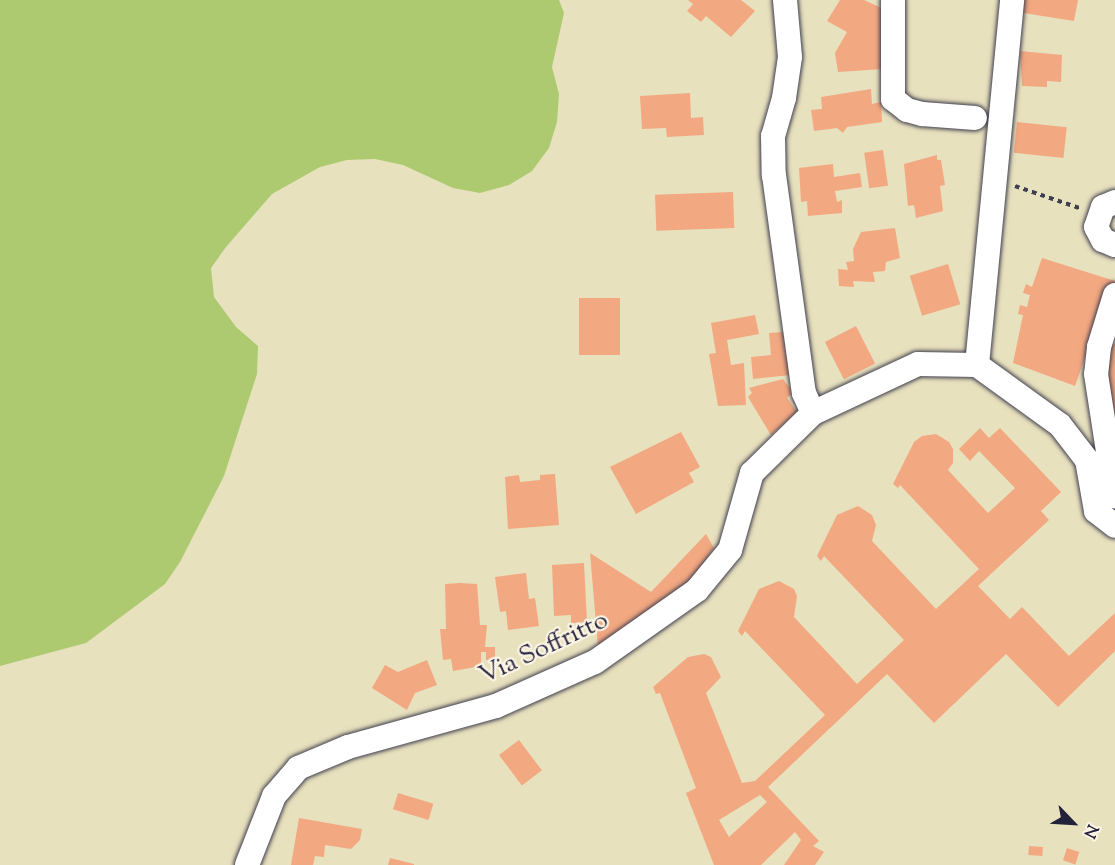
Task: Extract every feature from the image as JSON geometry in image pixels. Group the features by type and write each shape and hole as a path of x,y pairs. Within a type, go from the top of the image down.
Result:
{"street":[{"path":"785,0 790,57 784,99 772,136 774,175 804,393 813,413"},
{"path":"893,0 893,99 922,114 975,118"},
{"path":"1012,0 977,365 1060,425 1076,440 1087,460 1092,504 1115,526"},
{"path":"1106,209 1098,234 1115,245"},
{"path":"1115,296 1099,348 1096,374 1115,497"},
{"name":"Via Soffritto","path":"247,865 274,796 298,768 348,747 496,705 595,662 697,590 730,550 752,473 813,413 918,364 977,365"}],"path":[{"path":"994,180 1069,202 1106,209"}],"green space":[{"path":"0,0 559,0 564,13 552,67 559,94 557,122 549,148 532,171 509,185 480,193 453,188 403,165 375,159 347,160 320,167 272,194 226,247 211,268 214,297 236,327 258,346 257,374 224,476 180,562 165,584 86,643 0,666"}],"building":[{"path":"688,0 741,0 755,11 731,37 706,16 701,22 687,11 693,4"},
{"path":"840,0 864,0 886,10 883,69 838,72 835,53 847,32 827,21"},
{"path":"1019,0 1078,0 1074,21 1017,12"},
{"path":"1020,51 1062,55 1061,82 1047,81 1047,87 1022,86"},
{"path":"871,89 872,104 881,102 882,122 847,127 843,133 837,128 814,131 811,110 822,109 821,97"},
{"path":"690,93 691,118 703,117 704,135 667,137 666,128 642,129 640,96"},
{"path":"1017,122 1067,127 1063,158 1014,153"},
{"path":"883,150 888,186 869,188 864,153"},
{"path":"937,155 937,160 941,160 945,185 940,186 943,211 916,218 914,205 908,206 904,164"},
{"path":"833,164 834,177 860,173 862,187 835,191 837,202 842,200 842,213 808,216 807,201 801,202 799,168"},
{"path":"733,192 734,228 656,231 655,195"},
{"path":"895,228 900,258 886,262 885,271 873,272 875,282 853,281 854,287 839,286 838,269 848,270 846,262 854,261 853,249 861,232"},
{"path":"1042,258 1115,281 1097,337 1093,335 1075,386 1013,363 1023,315 1018,314 1020,305 1027,307 1030,295 1023,293 1026,284 1032,287"},
{"path":"948,264 960,304 922,316 910,276"},
{"path":"579,298 620,298 620,355 579,355"},
{"path":"755,315 759,334 727,340 731,365 744,363 746,405 718,406 709,354 716,353 711,323"},
{"path":"856,326 875,363 844,379 825,342"},
{"path":"784,332 791,375 753,379 751,357 771,355 769,333"},
{"path":"1115,344 1115,414 1113,414 1102,345"},
{"path":"783,379 793,392 787,398 797,412 771,435 748,397 752,393 749,388"},
{"path":"980,428 989,438 1000,428 1061,492 1041,511 1049,520 978,586 1010,619 1022,607 1069,656 1115,613 1115,651 1058,707 1006,654 934,723 887,674 768,787 819,841 813,846 824,852 815,865 784,865 801,840 795,832 761,865 714,865 686,793 696,788 660,693 656,694 653,687 688,657 704,654 711,657 721,677 706,693 742,783 755,781 825,715 745,631 742,636 738,631 759,589 779,581 794,589 797,596 794,617 857,684 904,640 824,556 821,561 817,556 837,515 858,506 872,515 876,525 872,541 936,609 979,569 900,485 898,488 893,484 914,442 922,436 936,434 949,442 953,449 953,463 948,470 988,513 1015,488 979,451 970,461 959,449","holes":["760,795 767,802 729,837 719,820"]},
{"path":"681,432 700,467 689,473 694,482 636,514 610,467"},
{"path":"555,474 559,525 508,529 505,477 519,475 520,482 540,480 540,475"},
{"path":"706,534 714,548 695,575 666,602 598,647 590,553 651,592"},
{"path":"584,563 587,622 571,623 571,615 554,616 552,565"},
{"path":"526,573 529,599 535,598 539,626 508,630 506,611 500,612 495,577"},
{"path":"445,584 477,584 480,625 487,625 485,647 495,647 495,660 486,660 486,652 481,652 481,666 453,671 451,659 443,660 440,629 446,629"},
{"path":"427,660 437,685 415,693 407,710 372,688 385,665 398,672"},
{"path":"519,740 542,770 522,785 499,755"},
{"path":"398,793 433,804 428,820 393,809"},
{"path":"299,818 362,829 360,840 351,849 325,845 324,857 315,856 313,865 291,865"},
{"path":"1029,846 1043,847 1042,856 1028,855"},
{"path":"1067,848 1079,852 1075,864 1063,860"},
{"path":"390,858 414,864 414,865 388,865"}]}
